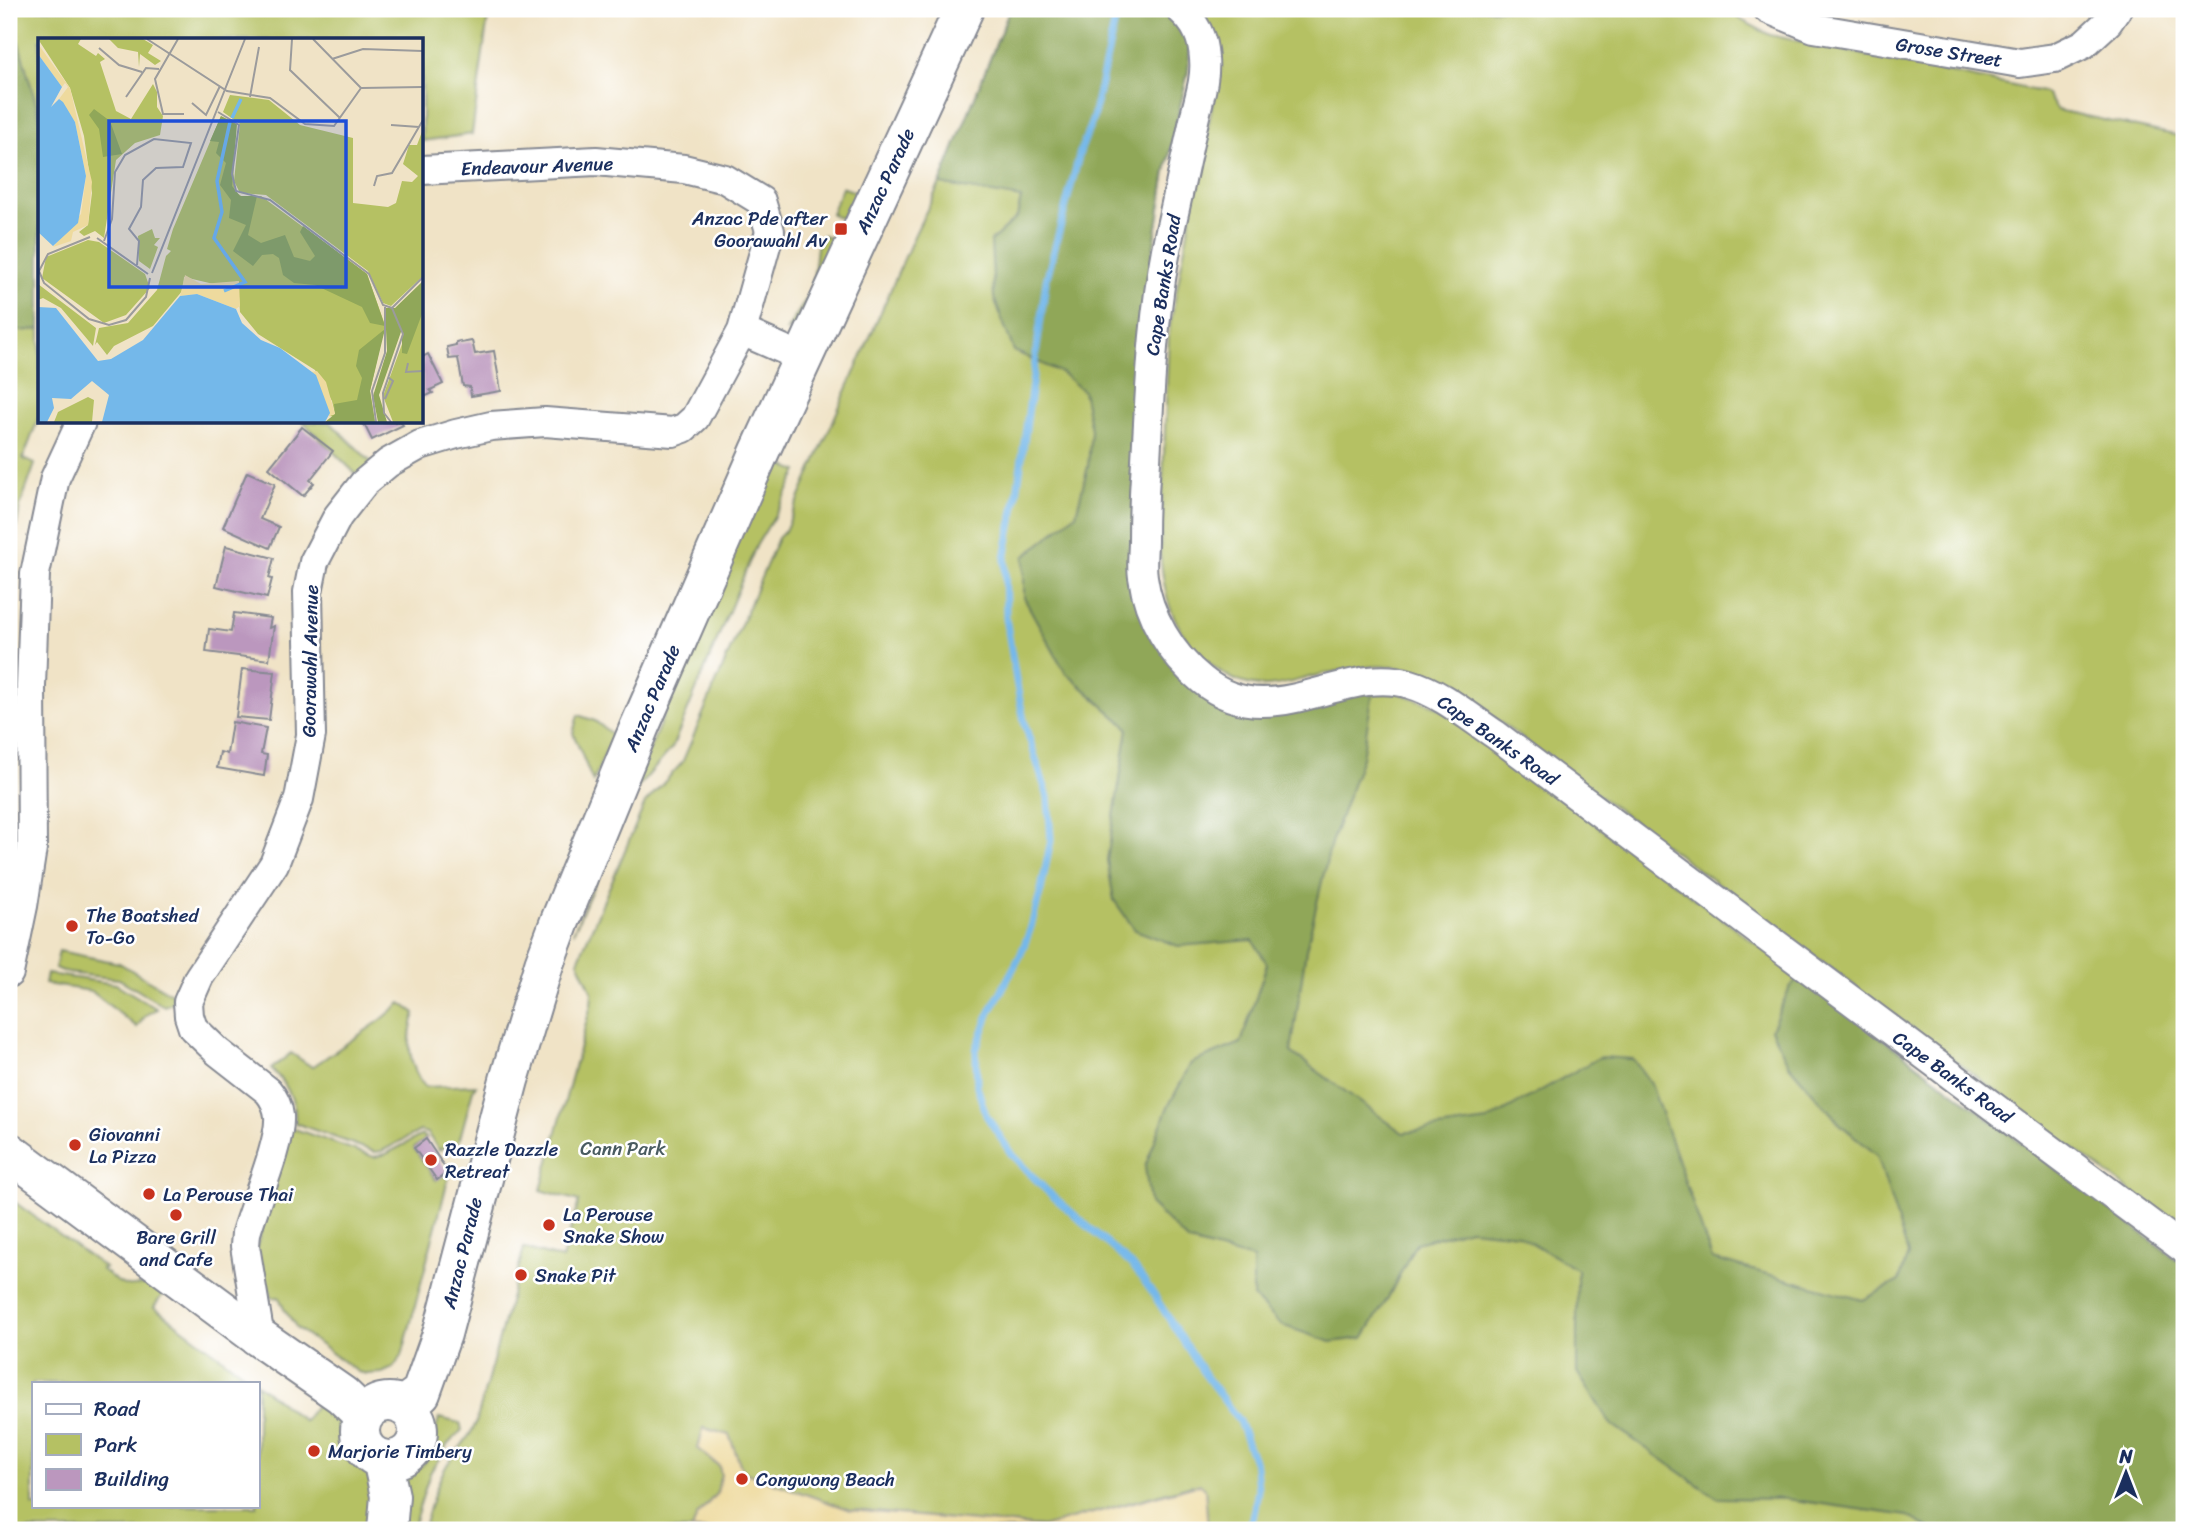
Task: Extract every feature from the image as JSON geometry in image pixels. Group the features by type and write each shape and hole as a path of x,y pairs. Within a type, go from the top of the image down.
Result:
{"main road":[{"name":"Anzac Parade","path":"403,1406 421,1393 442,1334 485,1165 544,964 560,920 644,716 754,463 964,9"},
{"path":"9,1152 260,1338 342,1395 364,1416"},
{"path":"395,1402 403,1406 415,1419 418,1433 416,1442 404,1455 391,1460 382,1459 370,1453 362,1442 360,1429 364,1416 381,1403 395,1402"},
{"path":"382,1459 390,1496 387,1530"}],"street":[{"name":"Cape Banks Road","path":"1180,9 1194,23 1201,37 1204,71 1166,248 1153,333 1142,576 1153,615 1173,649 1201,680 1223,694 1246,701 1290,699 1356,683 1382,681 1409,683 1435,694 1496,736 2184,1249"},
{"name":"Grose Street","path":"1768,9 1814,28 2020,63 2056,58 2084,44 2108,22 2117,9"},
{"name":"Endeavour Avenue","path":"424,170 596,162 684,169 724,179 761,201 770,231 742,331"},
{"path":"742,331 803,358"},
{"name":"Goorawahl Avenue","path":"260,1338 245,1246 246,1233 275,1142 279,1116 273,1097 268,1091 218,1052 193,1028 188,1002 199,977 274,864 299,799 311,735 308,592 320,549 338,516 364,483 403,454 438,439 491,426 536,422 590,424 659,432 679,430 695,418 742,331"},
{"path":"9,973 32,848 31,686 35,575 55,478 80,424"}],"green space":[{"path":"9,9 489,9 472,134 424,141 424,38 38,38 38,419 23,459 35,464 20,506 9,571"},
{"path":"9,9 38,110 38,329 9,332"},
{"name":"Cann Park","path":"1010,9 1161,9 1188,71 1166,171 1143,313 1132,569 1207,695 1399,693 1436,706 1801,977 2184,1530 1208,1530 1205,1490 1192,1485 1043,1527 850,1510 743,1472 729,1435 704,1428 698,1449 719,1466 721,1474 717,1493 697,1516 692,1530 443,1530 425,1524 443,1472 476,1423 524,1248 562,1259 579,1201 541,1190 591,1005 592,992 578,961 645,803 682,763 778,538 785,531 915,234 945,173"},
{"path":"1010,9 1161,9 1184,29 1190,48 1188,71 1166,171 1143,313 1132,569 1200,691 1373,692 1362,758 1331,843 1306,950 1291,1052 1403,1133 1487,1121 1600,1057 1633,1059 1651,1084 1712,1259 1863,1300 1899,1281 1908,1254 1877,1155 1841,1125 1789,1065 1771,1029 1790,987 1801,977 2184,1265 2184,1530 1932,1530 1908,1516 1786,1499 1717,1498 1610,1423 1577,1372 1577,1270 1517,1234 1470,1229 1416,1243 1388,1298 1363,1338 1331,1342 1281,1325 1253,1297 1253,1259 1189,1242 1150,1204 1145,1167 1167,1109 1191,1063 1241,1043 1267,964 1253,940 1178,946 1135,930 1114,900 1107,860 1128,728 1065,672 1024,598 1024,557 1076,514 1088,466 1091,430 1083,391 1062,373 1014,351 994,298 991,241 1017,217 1021,198 940,184"},
{"path":"1196,9 1728,9 1743,21 1770,35 2042,92 2047,94 2057,110 2184,137 2184,1231 1450,685 1415,671 1381,666 1347,669 1279,685 1252,685 1221,672 1196,650 1176,622 1170,607 1160,554 1169,330 1217,80"},
{"path":"842,187 861,194 846,207 842,219 831,214"},
{"path":"823,235 832,239 818,271 806,319 799,327 787,330 812,290 817,247"},
{"path":"305,424 332,424 373,464 359,477"},
{"path":"770,460 798,471 756,546 672,748 634,792 573,933"},
{"path":"578,715 595,721 613,735 593,782 573,733"},
{"path":"59,951 119,963 172,994 172,1003 164,1006 119,979 68,973 55,968"},
{"path":"47,974 116,984 157,1009 146,1015 137,1027 91,991 45,984"},
{"path":"401,1003 415,1013 410,1033 410,1052 415,1070 425,1087 476,1085 457,1149 446,1146 439,1150 427,1133 420,1131 375,1152 295,1123 290,1093 271,1069 291,1053 312,1067 381,1020"},
{"path":"289,1127 374,1157 386,1154 422,1135 426,1139 414,1148 436,1180 450,1172 402,1356 393,1368 382,1373 358,1372 297,1328 279,1297 272,1298 256,1249"},
{"path":"9,1198 105,1268 101,1269 121,1284 137,1286 154,1282 166,1290 154,1307 255,1382 32,1382 32,1508 259,1508 259,1386 304,1421 318,1403 336,1419 341,1446 347,1458 369,1476 379,1530 9,1530"},
{"path":"439,1418 460,1423 462,1430 448,1444 430,1473 412,1530 396,1530 403,1477 427,1459"}],"sand":[{"name":"Congwong Beach","path":"703,1428 729,1435 743,1472 850,1510 1042,1527 1200,1484 1205,1489 1208,1530 692,1530 697,1516 717,1493 721,1474 719,1466 698,1449"}],"building":[{"path":"460,341 472,341 475,354 494,351 501,391 471,396 470,387 463,386 458,358 449,359 447,347"},
{"path":"428,354 443,384 430,390 433,393 424,397 424,356"},
{"path":"364,424 403,425 372,440"},
{"path":"302,427 333,451 310,480 314,483 303,496 269,468"},
{"path":"247,472 275,484 260,519 279,527 270,548 223,527"},
{"path":"226,546 274,558 267,598 216,586"},
{"path":"234,613 271,618 269,628 274,626 269,660 206,652 209,629 231,632"},
{"path":"242,669 275,672 269,720 236,717"},
{"path":"232,722 266,728 261,754 267,755 264,776 217,768 220,752 227,754"},
{"name":"Razzle Dazzle Retreat","path":"426,1139 448,1172 437,1180 414,1148"}],"waterway":[{"path":"1121,9 1114,25 1093,118 1080,152 1046,281 1017,494 1005,559 1006,618 1017,686 1025,725 1048,797 1051,840 1030,930 1020,956 990,1012 976,1050 977,1086 986,1115 1012,1155 1046,1190 1133,1266 1239,1421 1256,1466 1258,1489 1254,1514 1249,1524 1239,1530"}],"place":[{"name":"Anzac Pde after Goorawahl Av","path":"841,229"},
{"name":"The Boatshed To-Go","path":"72,926"},
{"name":"Giovanni La Pizza","path":"75,1145"},
{"name":"Razzle Dazzle Retreat","path":"431,1160"},
{"name":"La Perouse Thai","path":"149,1194"},
{"name":"Bare Grill and Cafe","path":"176,1215"},
{"name":"La Perouse Snake Show","path":"549,1225"},
{"name":"Snake Pit","path":"521,1275"},
{"name":"Marjorie Timbery","path":"314,1451"},
{"name":"Congwong Beach","path":"742,1479"}]}
